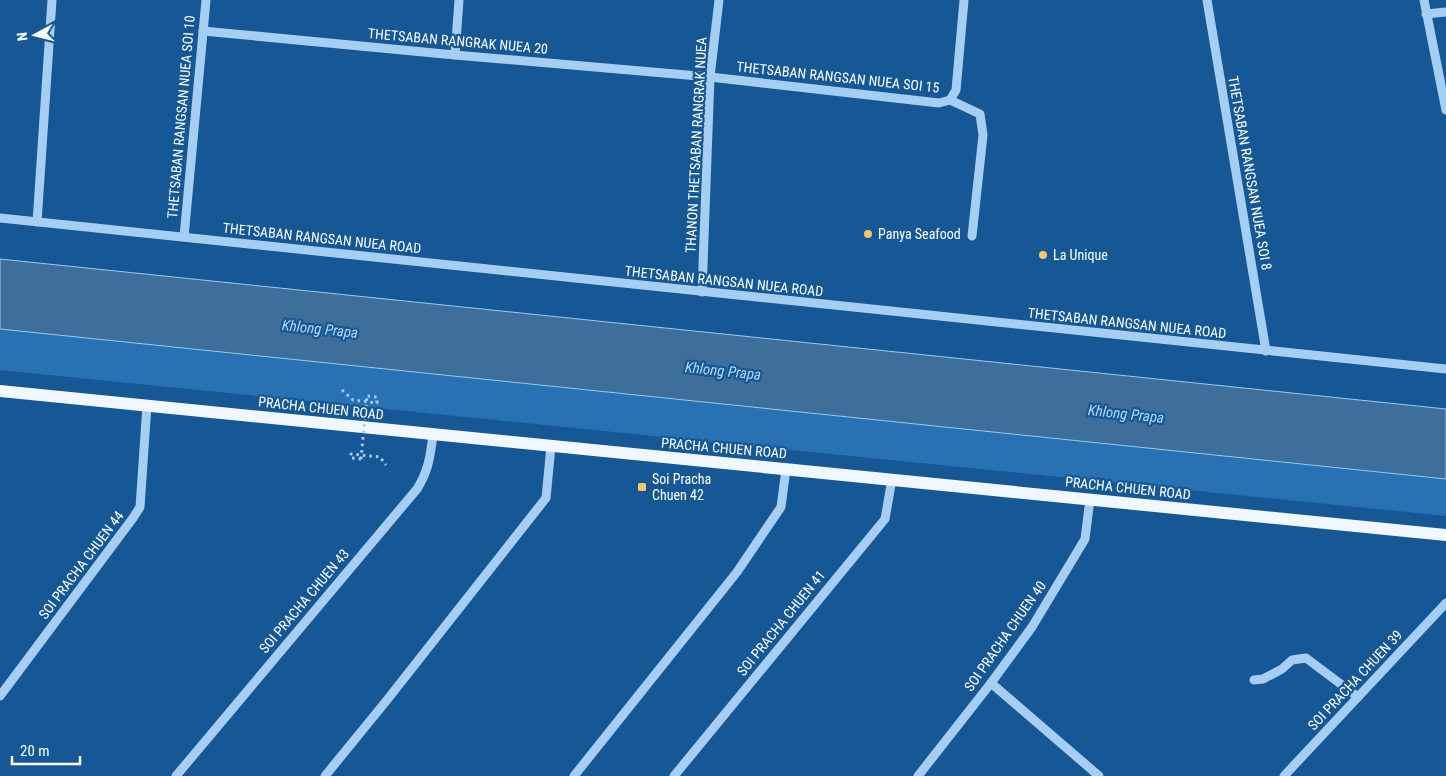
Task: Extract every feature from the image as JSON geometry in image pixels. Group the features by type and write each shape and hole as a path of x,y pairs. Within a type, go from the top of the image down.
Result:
{"main road":[{"name":"PRACHA CHUEN ROAD","path":"0,390 1446,535"}],"street":[{"path":"37,222 52,0"},
{"name":"THETSABAN RANGSAN NUEA SOI 10","path":"184,237 206,0"},
{"path":"455,55 459,0"},
{"name":"THANON THETSABAN RANGRAK NUEA","path":"702,292 710,77 718,0"},
{"name":"THETSABAN RANGSAN NUEA SOI 15","path":"710,77 939,103 950,100 956,90 964,0"},
{"name":"THETSABAN RANGSAN NUEA SOI 8","path":"1207,0 1266,351"},
{"path":"1424,0 1446,110"},
{"path":"1426,14 1446,12"},
{"name":"THETSABAN RANGRAK NUEA 20","path":"203,31 710,77"},
{"path":"950,100 980,114 983,135 972,236"},
{"name":"THETSABAN RANGSAN NUEA ROAD","path":"0,218 1446,370"},
{"name":"SOI PRACHA CHUEN 44","path":"0,696 140,506 147,406"},
{"name":"SOI PRACHA CHUEN 43","path":"176,776 417,489 427,470 433,434"},
{"path":"325,776 546,498 551,446"},
{"path":"574,776 737,572 781,507 786,469"},
{"name":"SOI PRACHA CHUEN 41","path":"674,776 884,519 892,479"},
{"name":"SOI PRACHA CHUEN 40","path":"918,776 992,683 1032,627 1085,540 1090,499"},
{"name":"SOI PRACHA CHUEN 39","path":"1284,776 1446,603"},
{"path":"1254,680 1263,679 1282,669 1292,660 1306,658 1358,697"},
{"path":"992,683 1099,776"}],"path":[{"path":"342,390 353,400 377,403 377,397 367,396 361,459 351,458 351,454 380,457 386,465"}],"shaded area":[{"path":"0,329 1446,479 1446,516 0,370"}],"water":[{"name":"Khlong Prapa","path":"0,259 1446,409 1446,479 0,329"}],"place":[{"name":"Panya Seafood","path":"868,234"},
{"name":"La Unique","path":"1043,255"},
{"name":"Soi Pracha Chuen 42","path":"642,487"}]}
